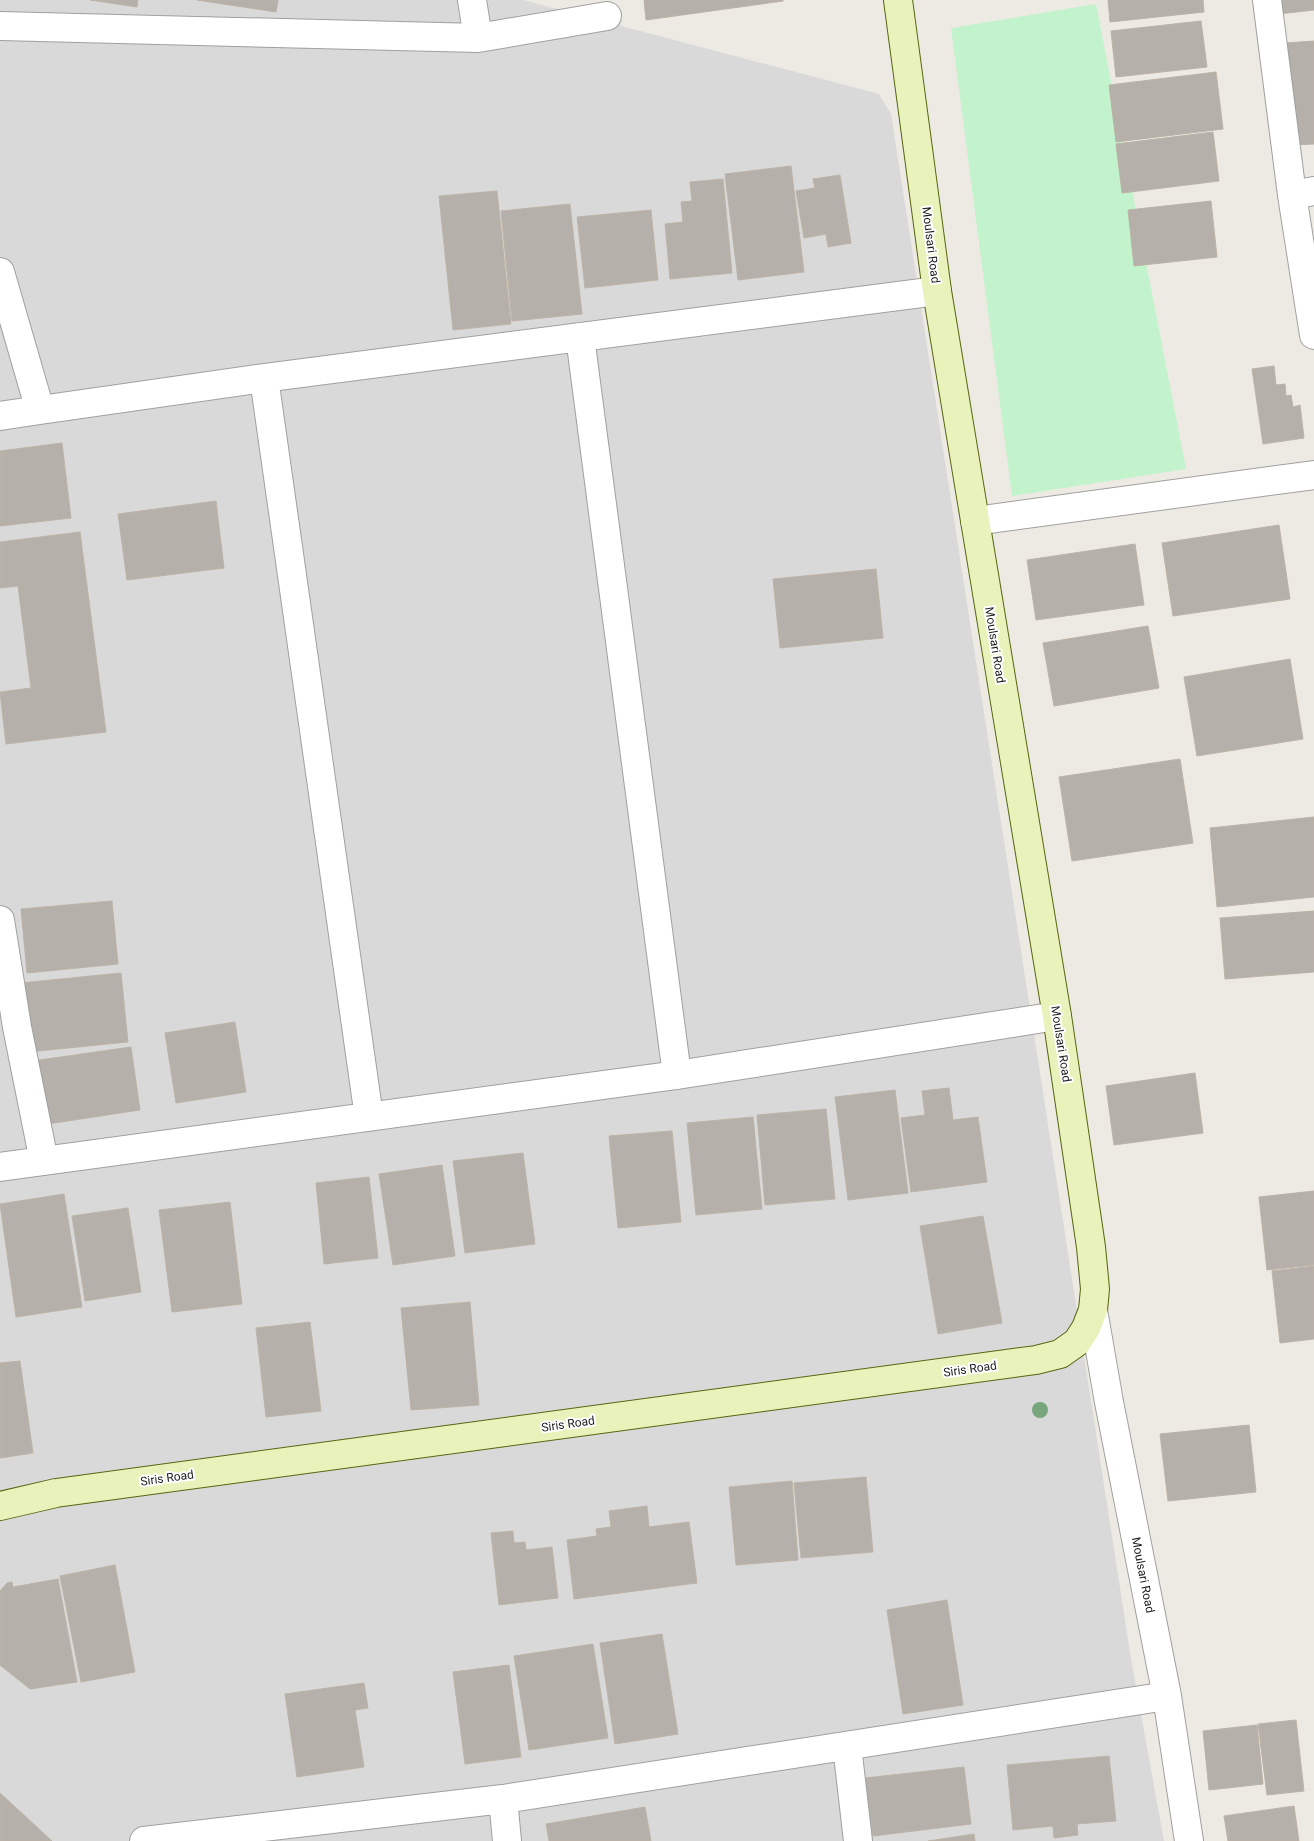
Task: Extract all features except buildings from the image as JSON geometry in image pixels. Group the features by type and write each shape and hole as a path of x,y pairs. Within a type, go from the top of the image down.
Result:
{"street":[{"path":"472,0 478,38"},
{"name":"Moulsari Road","path":"898,0 937,291 1057,1016 1109,1402 1167,1696 1189,1841"},
{"path":"1267,0 1303,193 1314,335"},
{"path":"0,26 478,38 607,16"},
{"path":"0,272 40,410"},
{"path":"0,416 264,378 937,291"},
{"path":"580,338 678,1075"},
{"path":"264,378 368,1117"},
{"path":"975,521 1314,475"},
{"path":"0,920 18,1027 44,1161"},
{"path":"0,1167 678,1075 1057,1016"},
{"name":"Siris Road","path":"0,1506 56,1493 1036,1360 1060,1354 1077,1342 1086,1328 1094,1300"},
{"path":"144,1841 503,1799 1167,1696"},
{"path":"847,1746 858,1841"},
{"path":"503,1799 507,1841"}],"shaded area":[{"path":"0,0 523,0 879,94 891,114 1132,1665 1164,1841 0,1841"}],"green space":[{"path":"1096,4 1186,469 1012,496 951,28"}]}
